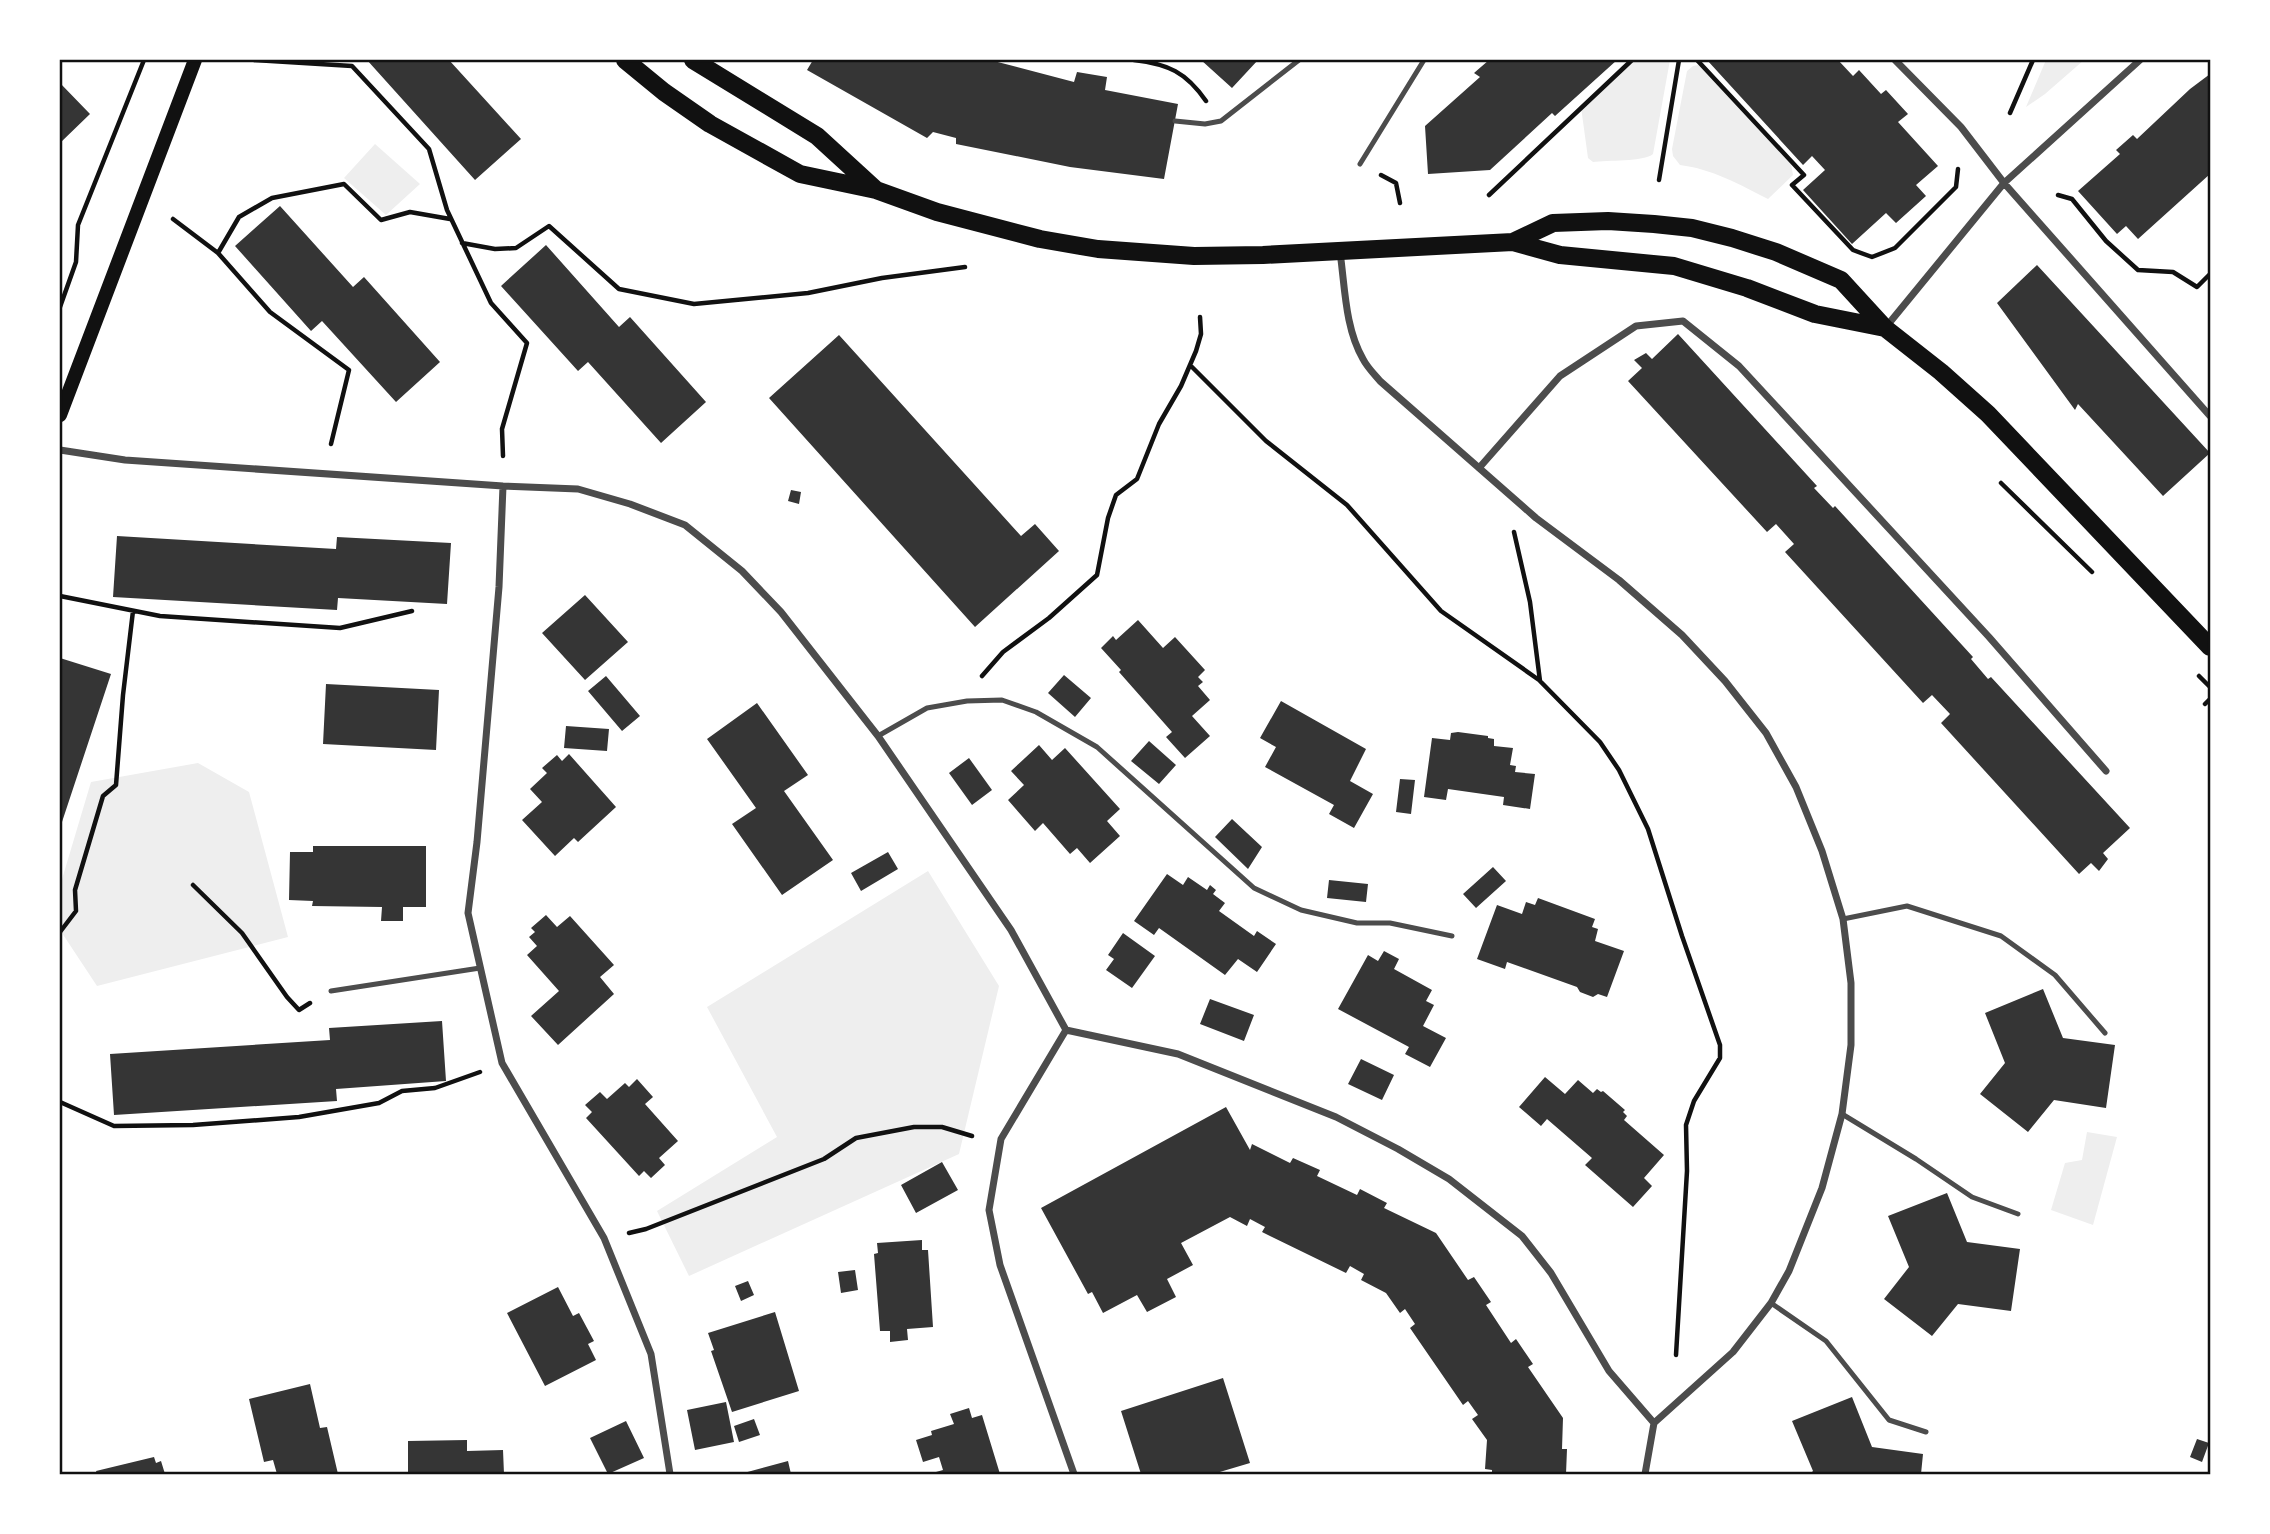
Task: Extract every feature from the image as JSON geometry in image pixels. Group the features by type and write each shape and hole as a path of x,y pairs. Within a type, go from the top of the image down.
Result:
{"main road":[{"path":"60,415 195,60"},
{"path":"625,60 664,92 710,124 800,174 876,190 979,224 1040,239 1098,249 1194,256 1340,252 1513,242 1560,255 1674,266 1747,288 1815,314 1885,328"},
{"path":"693,60 817,136 876,190"},
{"path":"1513,242 1553,223 1608,221 1692,228 1776,253 1841,280 1885,328 1989,414 2210,647"}],"street":[{"path":"1895,60 1961,127 2004,183 2210,416"},
{"path":"1885,328 2004,183 2140,60"},
{"path":"1340,252 1353,336 1363,359 1380,381 1536,518 1619,580 1682,635 1725,681 1766,733 1797,787 1822,851 1843,919 1851,984 1851,1045 1842,1114 1822,1188 1789,1271 1771,1303 1733,1352 1654,1423 1646,1474"},
{"path":"1479,468 1560,376 1636,326 1683,321 1739,366 1989,637 2106,771"},
{"path":"60,450 125,460 578,489 630,504 685,525 742,571 781,612 878,736 1011,930 1066,1030 1178,1054 1336,1117 1449,1179 1522,1236 1551,1273 1609,1371 1654,1423"},
{"path":"503,486 499,587 477,842 468,913 502,1063 604,1238 651,1354 670,1475"},
{"path":"1066,1030 1001,1139 989,1210 1000,1265 1074,1475"}],"lane":[{"path":"1175,121 1205,124 1221,121 1299,60"},
{"path":"1360,164 1424,60"},
{"path":"878,736 927,708 967,701 1002,700 1036,712 1097,747 1254,888 1301,910 1357,923 1390,923 1452,936"},
{"path":"1843,919 1907,906 2001,936 2055,975 2105,1033"},
{"path":"331,991 480,968"},
{"path":"1842,1114 1972,1197 2018,1214"},
{"path":"1771,1303 1826,1341 1889,1420 1926,1432"}],"path":[{"path":"60,307 76,262 78,225 144,60"},
{"path":"254,60 352,66 429,149 451,219 491,303 527,343 502,429 503,456"},
{"path":"1134,60 1170,67 1197,88"},
{"path":"1489,195 1632,60"},
{"path":"1659,180 1679,60"},
{"path":"1697,60 1804,174 1793,186 1853,250 1872,257 1895,248 1956,187 1959,171 1943,146 1961,127"},
{"path":"2010,113 2033,60"},
{"path":"1360,164 1396,183 1400,203"},
{"path":"218,253 239,217 272,198 344,184 381,220 410,212 451,219"},
{"path":"2058,195 2072,199 2106,241 2138,270 2173,272 2197,287 2210,274"},
{"path":"173,219 218,253 270,312 349,370 331,444"},
{"path":"462,243 495,249 516,248 549,226 619,289 694,304 808,293 882,278 965,267"},
{"path":"967,701 980,679 1003,652 1049,618 1097,575 1108,518 1116,495 1137,479 1159,424 1190,365 1201,334 1200,317"},
{"path":"1190,365 1266,441 1346,505 1441,611 1540,681 1600,742 1625,782 1648,829 1720,1045 1720,1058 1695,1101 1686,1125 1687,1171 1676,1355"},
{"path":"1505,491 1530,602 1540,681"},
{"path":"60,596 160,616 341,628 412,611"},
{"path":"60,932 76,911 75,890 103,796 116,785 122,695 133,611"},
{"path":"2205,704 2210,699"},
{"path":"193,885 242,933 299,1010 331,991"},
{"path":"60,1102 114,1126 192,1125 299,1117 379,1103 402,1091 435,1088 502,1063"},
{"path":"604,1238 646,1229 799,1169 824,1159 856,1138 914,1127 942,1128 972,1136"}],"shaded area":[{"path":"1634,60 1670,60 1653,154 1634,160 1593,162 1588,158 1581,107"},
{"path":"2046,60 2084,60 2026,107"},
{"path":"1698,65 1702,66 1791,164 1793,175 1768,199 1714,174 1680,165 1673,156 1672,149 1687,71"},
{"path":"375,144 420,184 386,215 344,178"},
{"path":"198,763 249,792 288,937 97,986 60,930 60,886 91,782"},
{"path":"928,871 999,986 959,1154 689,1276 657,1211 777,1137 707,1007"},
{"path":"2087,1132 2117,1137 2093,1225 2051,1210 2065,1163 2082,1160"}],"building":[{"path":"367,60 449,60 521,139 475,180"},
{"path":"813,60 990,60 1074,82 1077,72 1107,77 1105,90 1178,104 1164,179 1070,167 956,144 956,138 933,132 927,138 807,70"},
{"path":"1201,60 1258,60 1232,88"},
{"path":"1489,60 1617,60 1555,116 1552,113 1490,170 1428,174 1425,126 1480,77 1474,73"},
{"path":"1707,60 1838,60 1853,76 1859,70 1881,94 1886,90 1908,114 1898,122 1938,166 1916,185 1926,196 1896,223 1886,213 1852,244 1803,190 1825,170 1812,156 1803,165"},
{"path":"2210,74 2210,174 2138,239 2126,226 2117,234 2078,191 2120,154 2116,150 2133,135 2137,139"},
{"path":"60,83 90,114 60,143"},
{"path":"280,206 353,287 364,277 440,362 396,402 322,321 311,331 235,246"},
{"path":"546,245 619,327 630,317 706,402 661,443 588,362 578,371 501,286"},
{"path":"2037,265 2210,453 2163,496 2078,404 2075,410 1997,303"},
{"path":"1678,334 1817,486 1814,488 1833,508 1835,506 1973,657 1971,659 1988,679 1991,677 2130,828 2103,853 2108,859 2099,871 2091,863 2079,874 1941,723 1950,714 1932,695 1923,703 1785,552 1794,544 1776,524 1767,532 1628,381 1642,368 1634,360 1646,353 1652,359"},
{"path":"839,335 1021,536 1035,524 1059,551 975,627 769,398"},
{"path":"791,490 801,492 799,504 788,501"},
{"path":"117,536 336,549 337,537 451,543 447,604 338,598 337,610 113,597"},
{"path":"585,595 628,642 585,680 542,633"},
{"path":"1138,620 1163,648 1175,637 1205,670 1198,677 1203,682 1198,686 1210,700 1192,716 1210,736 1185,758 1166,737 1172,732 1101,648 1113,636 1116,640"},
{"path":"60,658 111,674 60,828"},
{"path":"1064,675 1091,698 1075,717 1048,693"},
{"path":"606,676 640,716 622,731 588,691"},
{"path":"326,684 439,690 436,750 323,744"},
{"path":"1281,701 1366,749 1350,781 1373,794 1354,828 1329,814 1334,805 1265,767 1276,747 1260,738"},
{"path":"757,703 808,775 784,791 833,860 782,895 732,824 756,808 707,739"},
{"path":"566,726 609,729 607,751 564,748"},
{"path":"1451,733 1488,736 1494,739 1494,746 1513,748 1510,765 1516,766 1515,772 1535,774 1530,809 1503,805 1504,797 1448,789 1446,800 1424,797 1432,738 1450,740"},
{"path":"1149,741 1176,765 1159,784 1131,761"},
{"path":"1039,745 1052,760 1065,748 1120,809 1107,821 1120,836 1090,863 1077,848 1070,854 1043,823 1035,831 1008,800 1024,785 1011,771"},
{"path":"569,754 616,807 578,842 574,838 555,856 522,820 542,802 530,789 547,773 542,768 557,755 562,761"},
{"path":"969,758 992,790 972,805 949,773"},
{"path":"1400,779 1415,780 1411,814 1396,812"},
{"path":"1232,819 1262,847 1248,869 1215,837"},
{"path":"313,846 426,846 426,907 403,907 403,921 381,921 382,907 312,906 313,901 289,900 290,852 313,852"},
{"path":"888,852 898,869 861,891 851,873"},
{"path":"1493,867 1506,881 1476,908 1463,894"},
{"path":"1167,874 1183,885 1188,877 1207,890 1210,885 1216,890 1213,894 1225,903 1219,911 1254,936 1257,931 1276,944 1257,972 1238,959 1225,975 1159,928 1154,935 1134,921"},
{"path":"1329,880 1368,884 1366,902 1327,898"},
{"path":"1538,898 1595,919 1592,927 1598,929 1595,941 1624,951 1607,997 1598,994 1593,997 1580,992 1577,987 1507,962 1505,969 1477,959 1497,905 1522,914 1526,902 1535,905"},
{"path":"546,915 557,927 570,916 614,965 600,977 614,994 558,1045 531,1016 559,991 527,955 537,946 529,937 535,932 531,928"},
{"path":"1123,933 1155,956 1132,988 1106,970 1114,959 1108,955"},
{"path":"1384,951 1399,959 1394,969 1432,990 1426,1001 1434,1005 1423,1026 1446,1038 1430,1067 1405,1054 1409,1047 1338,1009 1368,955 1378,961"},
{"path":"2043,989 2063,1038 2115,1045 2106,1108 2054,1100 2028,1132 1980,1094 2005,1063 1985,1013"},
{"path":"1210,999 1254,1015 1244,1041 1200,1024"},
{"path":"442,1021 446,1081 336,1089 337,1101 114,1115 110,1054 330,1040 329,1028"},
{"path":"1361,1059 1394,1075 1382,1100 1348,1084"},
{"path":"1545,1077 1565,1094 1578,1080 1593,1093 1597,1089 1603,1091 1625,1110 1623,1112 1627,1116 1624,1120 1664,1155 1644,1178 1652,1186 1633,1207 1585,1165 1592,1158 1547,1119 1541,1126 1519,1107"},
{"path":"637,1079 653,1097 645,1104 678,1141 659,1158 665,1165 651,1178 644,1171 639,1176 586,1118 592,1112 585,1105 600,1092 607,1099 625,1083 629,1087"},
{"path":"1226,1107 1250,1150 1252,1144 1290,1163 1293,1158 1320,1170 1317,1176 1357,1195 1360,1189 1387,1203 1384,1208 1436,1233 1468,1280 1474,1277 1491,1302 1486,1305 1511,1343 1516,1339 1533,1364 1528,1367 1563,1418 1562,1449 1567,1449 1566,1474 1492,1474 1492,1470 1485,1469 1487,1440 1472,1419 1478,1415 1468,1401 1463,1405 1410,1328 1415,1324 1405,1309 1400,1313 1386,1293 1361,1280 1364,1274 1350,1266 1346,1273 1262,1232 1265,1227 1250,1219 1247,1226 1230,1217 1181,1243 1193,1265 1167,1279 1176,1297 1147,1312 1137,1295 1103,1313 1092,1292 1088,1294 1041,1208"},
{"path":"942,1162 958,1190 916,1213 901,1185"},
{"path":"1947,1193 1967,1242 2020,1249 2011,1311 1958,1304 1932,1336 1884,1299 1909,1267 1888,1216"},
{"path":"922,1240 922,1250 928,1250 933,1327 907,1329 908,1340 890,1342 890,1331 880,1331 874,1254 878,1253 877,1243"},
{"path":"855,1270 858,1290 841,1293 838,1272"},
{"path":"748,1281 754,1295 741,1301 735,1286"},
{"path":"558,1287 573,1316 579,1313 594,1341 588,1344 596,1360 545,1386 507,1313"},
{"path":"775,1312 799,1391 732,1412 711,1351 714,1350 708,1333"},
{"path":"1223,1378 1250,1463 1213,1474 1141,1474 1121,1411"},
{"path":"310,1384 320,1428 327,1427 338,1474 277,1474 273,1460 264,1462 249,1399"},
{"path":"1852,1397 1872,1447 1923,1454 1921,1474 1810,1474 1813,1471 1792,1421"},
{"path":"726,1402 734,1442 695,1450 687,1410"},
{"path":"969,1408 972,1418 982,1415 1000,1474 929,1474 943,1470 939,1457 923,1462 916,1440 932,1435 931,1431 954,1424 950,1414"},
{"path":"754,1419 760,1435 739,1442 734,1426"},
{"path":"626,1421 644,1458 608,1474 590,1438"},
{"path":"2197,1439 2209,1443 2202,1462 2190,1457"},
{"path":"467,1440 467,1451 503,1450 504,1474 408,1474 408,1441"},
{"path":"154,1457 156,1463 161,1461 165,1474 97,1474 96,1471"},
{"path":"788,1461 791,1474 740,1474"}]}
